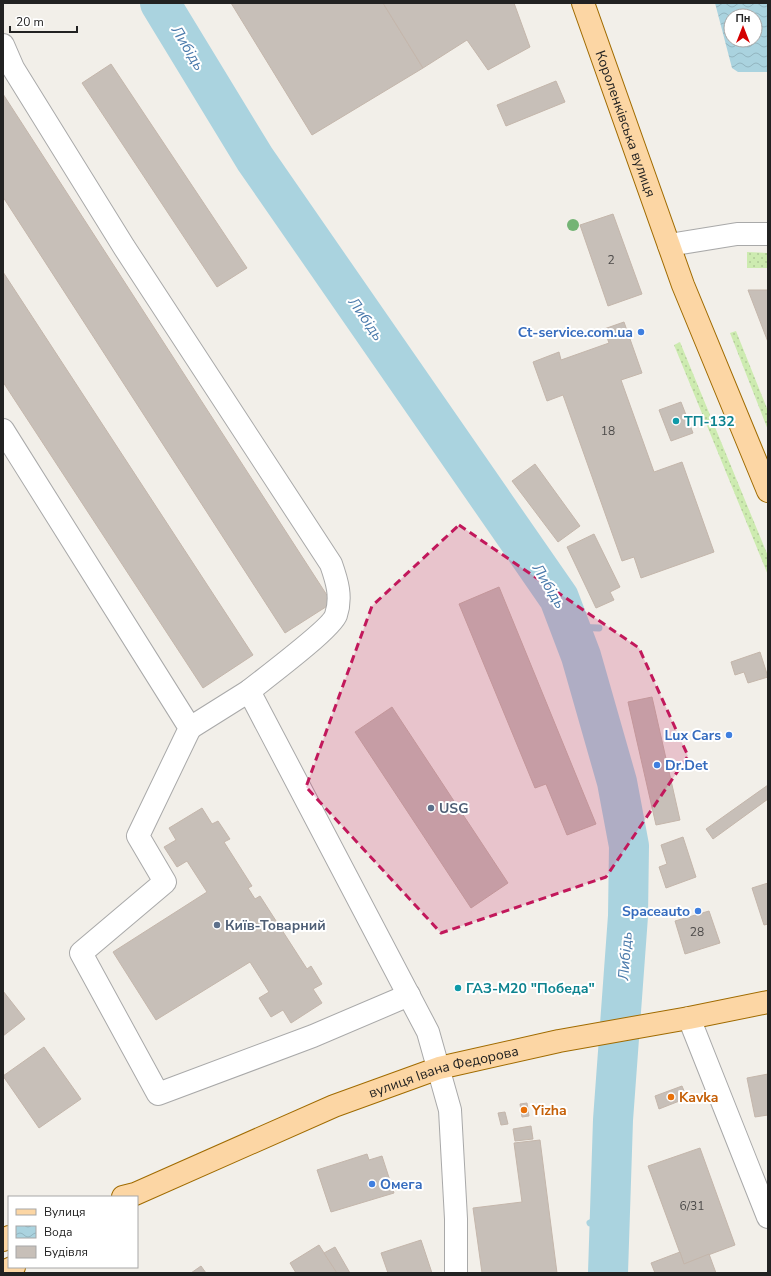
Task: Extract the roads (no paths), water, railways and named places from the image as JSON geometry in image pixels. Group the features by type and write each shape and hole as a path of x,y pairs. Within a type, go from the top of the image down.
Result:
{"main road":[{"name":"Короленківська вулиця","path":"583,3 683,285 768,492"},
{"name":"вулиця Івана Федорова","path":"130,1196 334,1106 438,1068 559,1041 689,1018 768,1002"}],"street":[{"path":"3,46 13,68 124,247 331,564 338,585 336,616 319,634 249,691 190,728 138,836 165,882 81,953 158,1094 313,1036 409,995"},
{"path":"669,245 737,234 768,234"},
{"path":"3,430 190,728"},
{"path":"249,691 428,1032 450,1110 456,1219 456,1273"},
{"path":"689,1018 768,1217"}],"water":[{"path":"715,3 768,3 768,72 738,72 732,68 727,48 763,48 763,8 723,8 723,34"}],"waterway":[{"name":"Либідь","path":"160,3 255,159 559,598 581,656 617,782 629,846 628,916 613,1120 608,1273"},
{"path":"571,627 599,628"},
{"path":"590,1223 610,1215"}],"place":[{"name":"Ct-service.com.ua","path":"641,332"},
{"name":"ТП-132","path":"676,421"},
{"name":"Lux Cars","path":"729,735"},
{"name":"Dr.Det","path":"657,765"},
{"name":"USG","path":"431,808"},
{"name":"Spaceauto","path":"698,911"},
{"name":"Київ-Товарний","path":"217,925"},
{"name":"ГАЗ-М20 \"Победа\"","path":"458,988"},
{"name":"Kavka","path":"671,1097"},
{"name":"Yizha","path":"524,1110"},
{"name":"Омега","path":"372,1184"}]}
